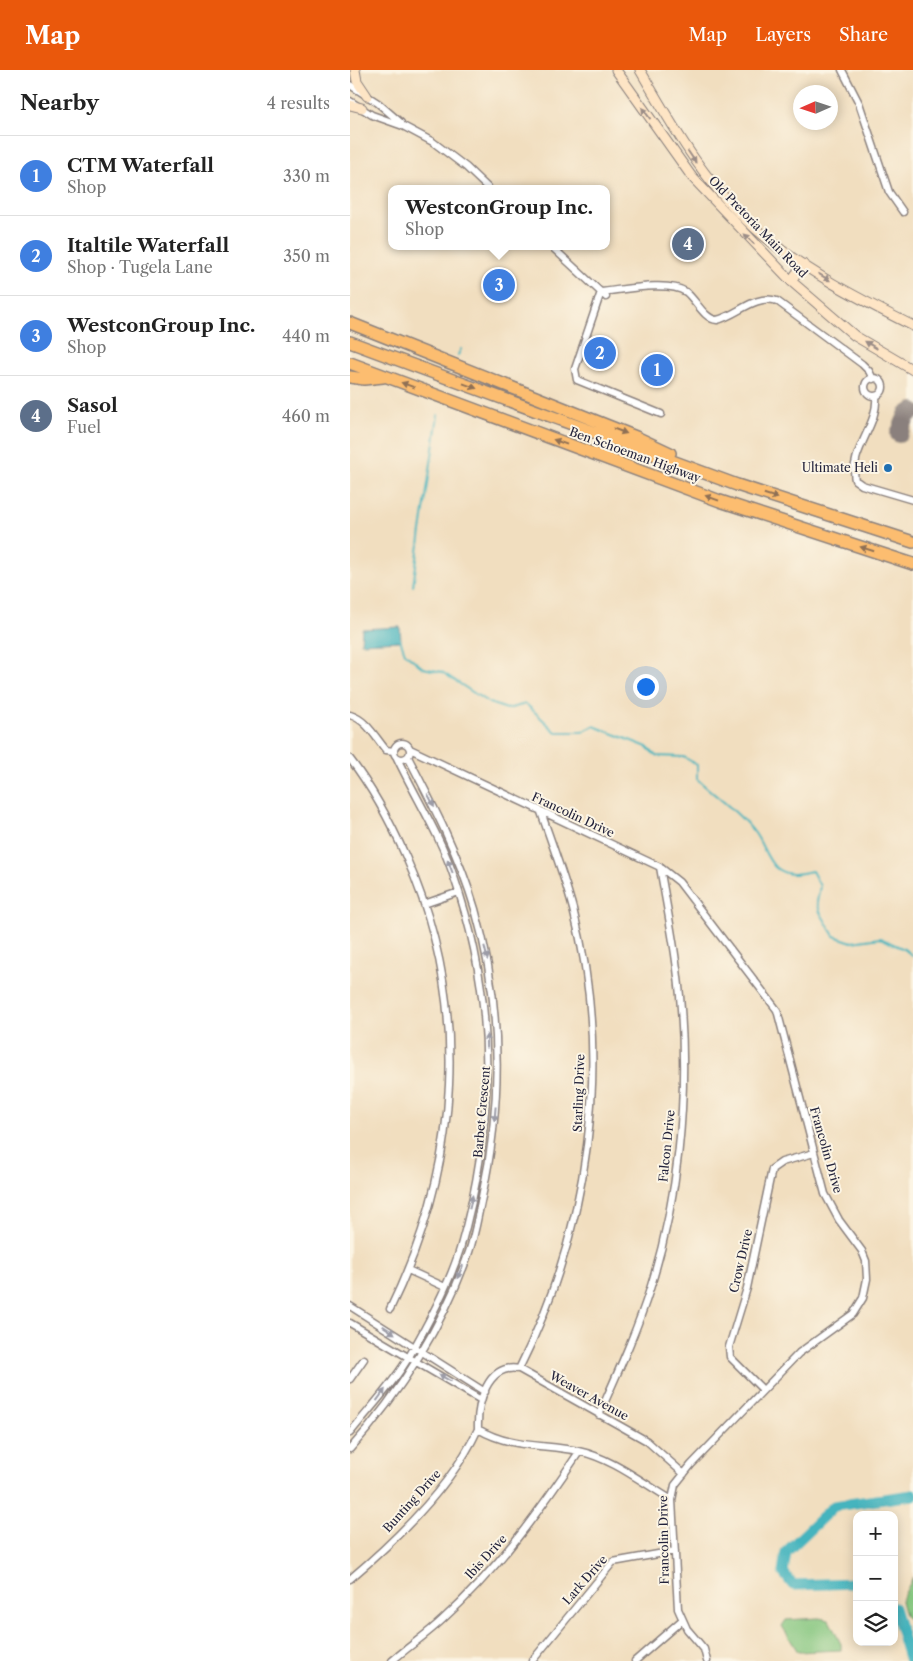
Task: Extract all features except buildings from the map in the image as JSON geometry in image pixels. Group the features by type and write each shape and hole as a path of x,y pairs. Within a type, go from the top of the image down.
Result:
{"highway":[{"path":"350,323 636,437 737,485"},
{"name":"Ben Schoeman Highway","path":"350,342 737,485 913,542"},
{"name":"Ben Schoeman Highway","path":"350,363 720,501 913,564"},
{"path":"350,377 364,379 385,377"}],"main road":[{"path":"355,70 357,81 367,96"},
{"name":"Old Pretoria Main Road","path":"616,70 692,177 791,281 855,336 913,370"},
{"name":"Old Pretoria Main Road","path":"640,70 681,140 715,186 764,236 803,264 913,326"},
{"path":"350,105 362,108"},
{"path":"791,281 803,264"}],"street":[{"path":"842,70 858,103 889,192 903,212"},
{"path":"350,85 378,103 403,126"},
{"path":"350,101 372,115 403,126 433,142 466,167 485,185"},
{"path":"555,250 604,295"},
{"path":"604,295 662,287 676,288 686,293 709,317 717,320 757,301 771,299 777,301 862,364 869,371 873,379"},
{"path":"604,295 575,369 575,377 577,380 661,414"},
{"path":"873,379 878,379 883,385 881,393 876,396 871,395 866,389 866,383 873,379"},
{"path":"876,396 874,412 854,466 854,480 862,485 913,500"},
{"path":"350,715 360,718 386,750 394,751"},
{"path":"400,743 406,743 410,749 408,757 402,759 398,758 394,751 400,743"},
{"name":"Francolin Drive","path":"410,749 660,867 680,882 777,1010 825,1194 839,1220 862,1251 866,1261 866,1290 864,1298 853,1314 799,1353 762,1389 676,1485 672,1500 676,1551 676,1584 682,1620 704,1648 708,1661"},
{"name":"Barbet Crescent","path":"350,1449 385,1406 422,1352 468,1253 489,1165 498,1077 494,1006 488,961 475,908 446,830 408,757"},
{"name":"Barbet Crescent","path":"350,1433 410,1356 445,1287 460,1249 480,1164 487,1110 488,1074 484,1006 477,955 459,892 434,828 398,758"},
{"path":"350,759 378,801 414,874 438,953 449,1033 450,1076 445,1139 438,1178 428,1214 408,1270 390,1309"},
{"name":"Starling Drive","path":"519,1369 538,1328 573,1226 588,1141 592,1083 588,1004 580,944 573,910 541,812"},
{"name":"Falcon Drive","path":"599,1415 631,1341 658,1261 673,1190 681,1134 683,1046 681,1009 677,971 660,867"},
{"path":"424,904 459,892"},
{"path":"465,911 475,908"},
{"path":"484,1006 494,1006"},
{"path":"488,1074 498,1077"},
{"name":"Crow Drive","path":"762,1389 730,1357 728,1347 747,1288 772,1169 782,1162 814,1154"},
{"path":"480,1164 489,1165"},
{"path":"460,1249 468,1253"},
{"path":"408,1270 445,1287"},
{"path":"350,1306 485,1392"},
{"path":"350,1323 410,1356 481,1400"},
{"path":"350,1379 364,1359"},
{"path":"519,1369 505,1367 496,1372 481,1400 478,1413 478,1429 495,1439 579,1452 608,1462 672,1500"},
{"name":"Weaver Avenue","path":"519,1369 647,1441 684,1474"},
{"path":"350,1419 356,1425"},
{"name":"Bunting Drive","path":"350,1579 380,1552 436,1493 458,1465 478,1429"},
{"name":"Ibis Drive","path":"392,1661 442,1620 508,1550 543,1505 579,1452"},
{"name":"Lark Drive","path":"532,1661 613,1562 676,1551"},
{"path":"635,1661 682,1620"}],"green space":[{"path":"913,1577 913,1622 905,1616 901,1601"},
{"path":"819,1618 829,1620 841,1644 841,1650 798,1652 782,1626 786,1620"}],"water":[{"path":"400,627 401,641 361,643 362,629"}],"waterway":[{"path":"458,355 461,349"},
{"path":"413,586 438,415"},
{"path":"400,639 405,653 423,668 442,672 489,703 507,709 526,704 556,732 582,732 594,726 647,747 656,756 684,757 697,765 697,779 748,824 757,836 769,860 776,868 789,874 812,871 820,886 817,902 820,912 834,936 852,942 880,938 904,949 913,956"},
{"path":"853,1583 793,1585 783,1572 786,1552 834,1506 913,1495"},
{"path":"898,1621 910,1661"}],"taxiway":[{"path":"899,434 907,415 913,411"}],"place":[{"name":"Sasol","path":"688,244"},
{"name":"WestconGroup Inc.","path":"499,285"},
{"name":"Italtile Waterfall","path":"600,353"},
{"name":"CTM Waterfall","path":"657,370"},
{"name":"Ultimate Heli","path":"888,468"}]}
